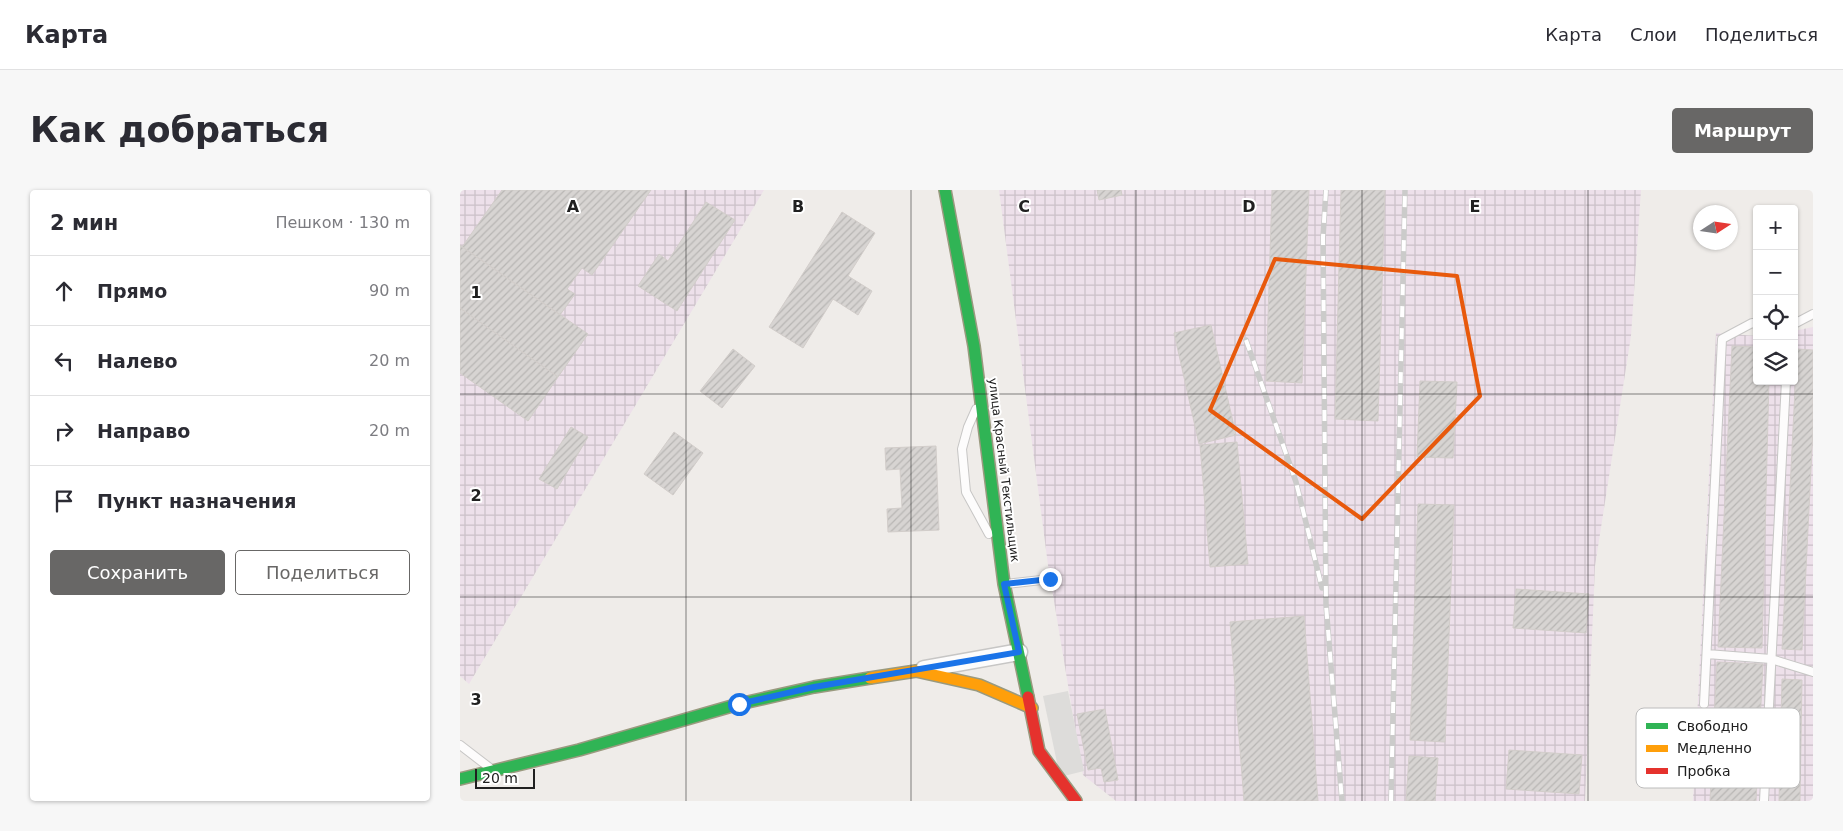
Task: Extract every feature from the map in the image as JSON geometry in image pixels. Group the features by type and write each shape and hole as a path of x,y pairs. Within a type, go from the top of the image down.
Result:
{"street":[{"name":"улица Красный Текстильщик","path":"945,190 974,346 1004,584 1032,708 1039,751 1076,801"},
{"path":"460,779 579,750 739,704 814,687 1019,652"},
{"path":"916,671 979,685 1032,708"}],"lane":[{"path":"1798,322 1813,314"},
{"path":"1704,704 1722,339 1753,324"},
{"path":"1769,708 1786,385"},
{"path":"981,398 968,427 962,450 966,492 1002,562"},
{"path":"1004,584 1050,579"},
{"path":"1707,654 1771,659 1813,672"},
{"path":"460,745 493,770"},
{"path":"1764,801 1765,788"}],"highlighted area":[{"path":"1275,259 1457,276 1480,396 1362,519 1210,410"}],"shaded area":[{"path":"460,190 764,190 469,684 460,676"},
{"path":"999,190 1641,190 1631,336 1595,566 1585,801 1116,801 1083,775 1048,565"},
{"path":"1813,327 1813,801 1693,801 1694,788 1800,788 1800,708 1698,708 1716,333 1753,336 1753,385 1798,385 1798,330"},
{"path":"1068,691 1084,771 1060,777 1043,696"}],"building":[{"path":"502,190 651,190 592,275 582,268 567,289 575,294 560,315 462,247"},
{"path":"1097,190 1121,190 1122,195 1099,200"},
{"path":"1272,190 1309,190 1302,383 1266,381"},
{"path":"1341,190 1385,190 1378,421 1335,419"},
{"path":"706,202 735,220 677,311 638,286 659,254 668,261"},
{"path":"842,212 875,233 848,276 872,291 858,315 833,299 803,348 769,327"},
{"path":"460,245 588,334 558,377 460,308"},
{"path":"460,308 558,377 528,421 460,373"},
{"path":"1211,325 1236,435 1199,444 1174,333"},
{"path":"1732,346 1753,347 1753,385 1769,385 1762,648 1718,647"},
{"path":"733,349 755,366 722,408 700,391"},
{"path":"1798,349 1813,350 1813,429 1802,650 1782,649 1795,385 1798,385"},
{"path":"1420,381 1457,382 1453,458 1417,457"},
{"path":"571,427 588,437 557,489 539,479"},
{"path":"674,432 703,453 673,495 644,474"},
{"path":"1237,442 1248,564 1210,567 1200,445"},
{"path":"936,446 939,530 888,532 887,509 902,508 900,469 886,470 885,448"},
{"path":"1418,504 1454,505 1445,742 1410,740"},
{"path":"1516,589 1589,594 1586,633 1513,628"},
{"path":"1304,616 1318,801 1244,801 1230,622"},
{"path":"1717,662 1763,664 1761,708 1715,708"},
{"path":"1782,679 1802,680 1800,801 1779,801 1779,788 1800,788 1800,708 1781,708"},
{"path":"1105,709 1118,780 1104,782 1101,768 1088,770 1077,714"},
{"path":"1509,750 1582,755 1579,794 1506,789"},
{"path":"1409,756 1438,758 1435,801 1406,801"},
{"path":"1711,788 1757,788 1756,801 1710,801"}],"railway":[{"path":"1326,190 1323,237 1326,605 1342,801"},
{"path":"1391,801 1405,190"},
{"path":"1246,340 1296,482 1322,588"}],"traffic: fast":[{"path":"945,190 974,346 1004,584 1028,697"},
{"path":"460,779 579,750 739,704 814,687 870,678"}],"traffic: slow":[{"path":"870,678 916,671 979,685 1032,708"}],"traffic: jam":[{"path":"1028,697 1039,751 1076,801"}],"route":[{"path":"739,704 814,687 1019,652 1004,584 1050,579"}]}
